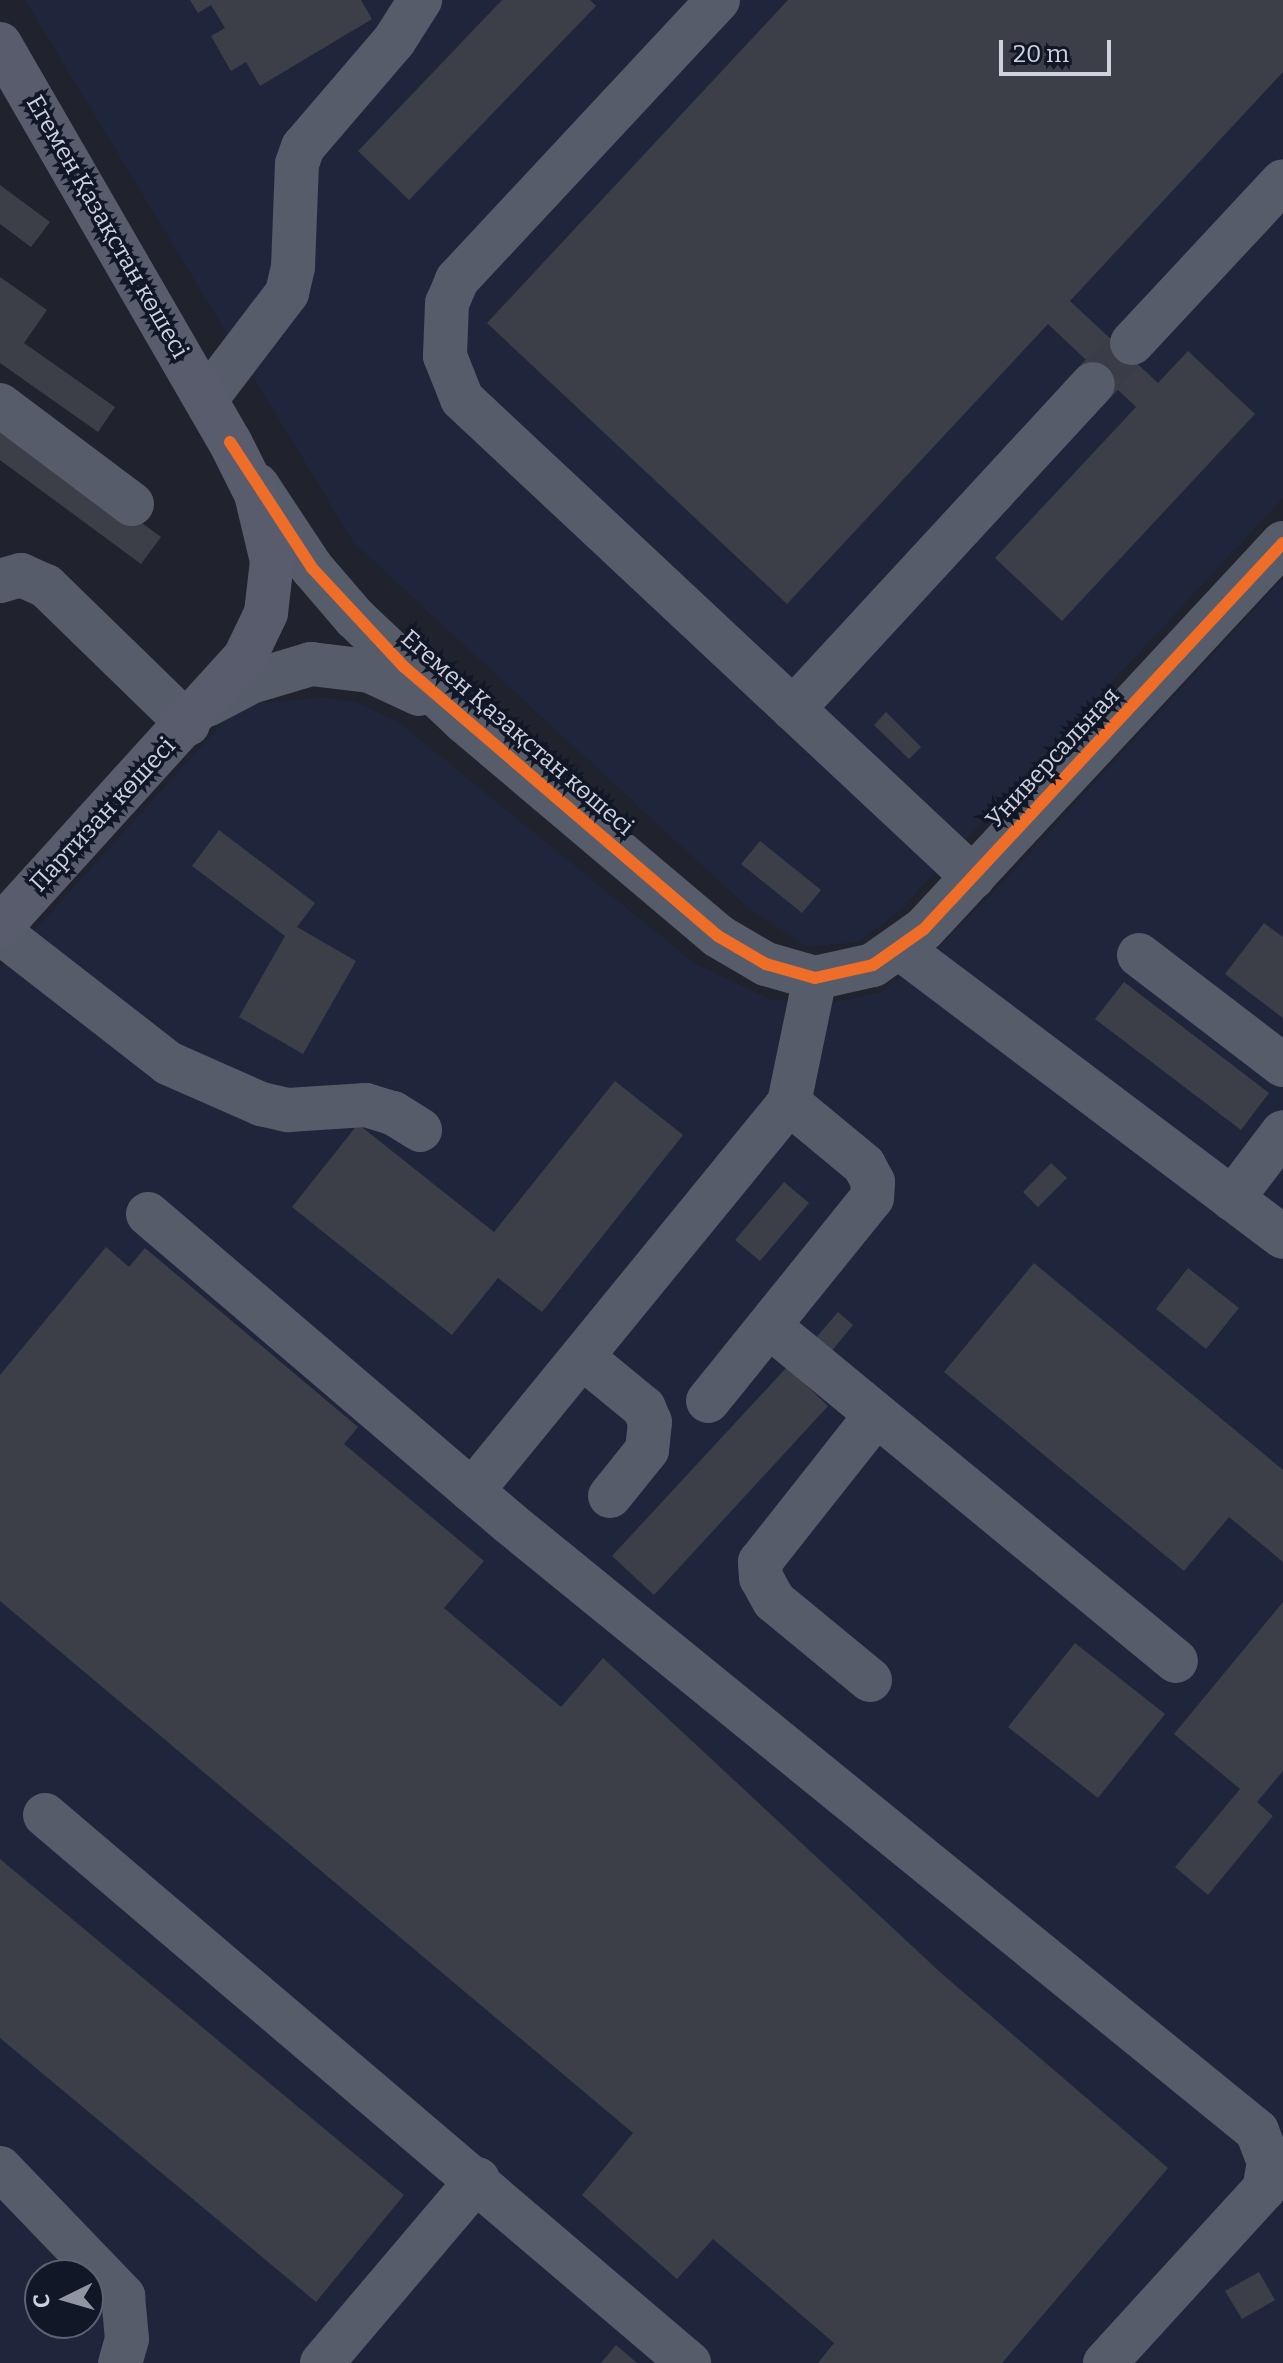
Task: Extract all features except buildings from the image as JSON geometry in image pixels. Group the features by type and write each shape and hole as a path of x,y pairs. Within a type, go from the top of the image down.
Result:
{"main road":[{"name":"Егемен Қазақстан көшесі","path":"0,44 230,442"},
{"name":"Партизан көшесі","path":"0,930 198,715 259,634 271,587 264,516 230,442"}],"street":[{"path":"207,398 287,293 293,267 297,164 303,147 394,41 420,0"},
{"path":"718,0 457,280 445,314 445,356 462,399 973,877"},
{"path":"1132,343 1283,181"},
{"path":"793,709 1093,384"},
{"path":"0,405 132,504"},
{"name":"Егемен Қазақстан көшесі","path":"230,442 312,568 355,618 465,722 718,936 766,964 826,978"},
{"name":"Универсальная","path":"826,978 901,949 973,877 1283,543"},
{"path":"0,581 21,575 46,586 198,715 292,668 332,664 370,671 465,722"},
{"path":"0,930 168,1063 261,1104 288,1110 366,1105 393,1113 420,1130"},
{"path":"901,949 1283,1237"},
{"path":"1139,955 1283,1065"},
{"path":"472,1491 789,1103 826,978"},
{"path":"708,1401 863,1212 874,1190 864,1165 789,1103"},
{"path":"1232,1199 1283,1132"},
{"path":"148,1214 472,1491 1257,2131 1276,2180 1264,2189 1105,2363"},
{"path":"769,1326 1176,1661"},
{"path":"582,1357 644,1408 650,1422 647,1450 610,1496"},
{"path":"870,1680 774,1601 761,1578 760,1562 876,1415"},
{"path":"45,1815 478,2179 689,2363"},
{"path":"0,2168 123,2296 127,2339 120,2363"},
{"path":"322,2363 478,2179"}],"shaded area":[{"path":"25,0 1283,0 1283,498 901,909 859,942 808,947 747,907 354,543"},
{"path":"1283,578 1283,2363 0,2363 0,969 233,711 262,703 322,697 356,702 397,721 694,963 769,999 826,1004 881,992 942,944"}],"tunnel":[{"path":"1093,384 1132,343"}],"cycle path":[{"path":"230,442 312,568 403,666 718,936 766,964 815,978 873,965 924,929 1283,543"}]}
